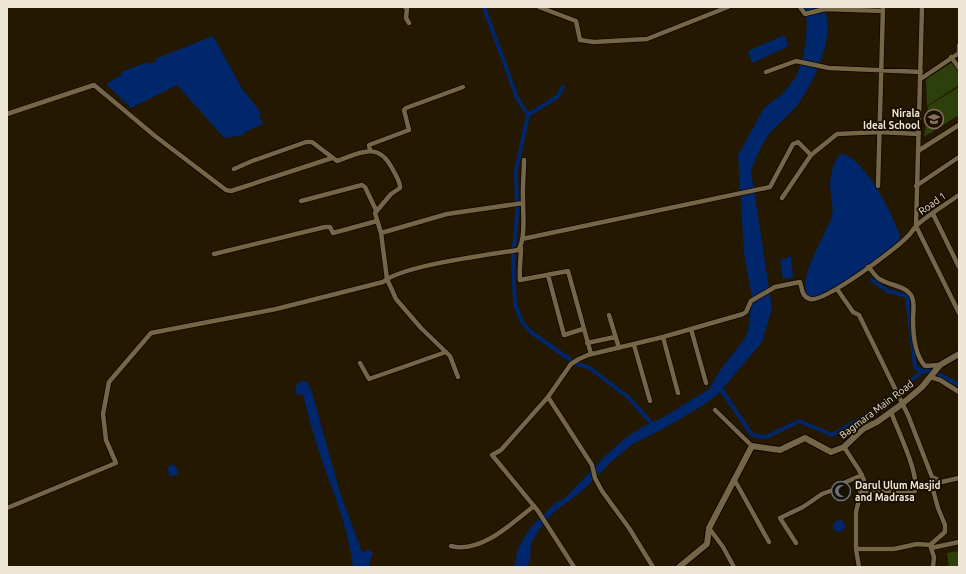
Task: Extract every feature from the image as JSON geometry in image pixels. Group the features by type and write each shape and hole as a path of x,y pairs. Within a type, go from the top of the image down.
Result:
{"street":[{"path":"405,7 407,9 406,18 409,23"},
{"path":"539,7 576,21 580,40 594,42 647,39 728,7"},
{"path":"800,7 804,14 825,9 883,9 878,186"},
{"path":"922,7 922,78 916,186 916,226 959,313"},
{"path":"922,78 959,52 959,45"},
{"path":"951,57 959,68"},
{"path":"766,72 788,63 799,62 820,67 882,72 921,72"},
{"path":"7,114 94,85 185,159 226,190 231,191 332,158"},
{"path":"370,150 369,145 409,130 404,110 406,108 462,87"},
{"path":"918,151 958,127"},
{"path":"782,198 811,155 840,132 919,134"},
{"path":"234,169 252,160 306,142 312,142 337,161 370,150 387,159 400,186 400,188 391,194 376,210"},
{"path":"522,239 772,186 781,164 796,142 798,142 811,155"},
{"path":"916,186 959,157"},
{"path":"524,160 524,229 520,249 520,280 568,271 591,354"},
{"path":"302,201 362,185 365,187 376,210 375,213 381,233 387,279 396,299 421,328 450,356 458,377"},
{"name":"Road 1","path":"691,329 743,314 746,312 752,301 772,289 800,282 804,295 812,300 822,298 838,289 908,237 916,226 959,195"},
{"path":"381,233 446,214 523,203"},
{"path":"933,214 959,267"},
{"path":"214,254 325,227 330,227 333,233 377,221"},
{"path":"7,508 116,463 106,440 103,414 109,382 151,333 276,309 383,282 387,279 425,267 520,249"},
{"path":"868,267 879,279 902,288 912,296 914,302 913,320 920,361 925,366 939,367"},
{"path":"548,275 564,335 583,329"},
{"path":"838,289 853,312 859,315 915,431 932,477 937,479 937,484"},
{"path":"609,315 619,348"},
{"path":"574,567 538,511 492,455 501,450 548,397 571,364 591,354 663,338 691,329 706,383"},
{"path":"587,344 615,336"},
{"path":"663,338 678,393"},
{"path":"634,345 650,401"},
{"path":"360,363 369,379 446,352"},
{"name":"Bagmara Main Road","path":"752,446 780,450 805,438 831,452 844,447 864,429 891,412 901,401 922,387 939,367 959,354"},
{"path":"931,376 959,392"},
{"path":"548,397 592,465 595,478 602,491 629,528 653,567"},
{"path":"679,567 707,544 709,528 752,446 715,410"},
{"path":"860,491 915,491 916,484 910,462 891,412"},
{"path":"844,447 864,480 860,491 856,512 856,549 859,567"},
{"path":"796,543 780,518 803,507 839,485 862,475"},
{"path":"930,546 945,532 945,525 938,508 932,486 959,478"},
{"path":"734,479 768,542"},
{"path":"451,546 462,549 500,534 534,506"},
{"path":"709,528 723,547 734,567"},
{"path":"856,549 894,549 916,544 930,546 959,542"},
{"path":"930,546 934,557 933,567"}],"green space":[{"path":"953,62 959,72 959,85 927,106 926,79"},
{"path":"959,87 959,115 924,137 928,106"},
{"path":"959,551 959,567 949,567 947,553"}],"water":[{"path":"802,7 823,7 827,18 828,31 822,59 810,86 803,97 796,107 770,133 764,142 751,171 772,308 762,342 719,393 705,404 663,429 633,444 611,462 582,491 555,511 543,524 531,543 530,560 526,567 514,567 518,548 530,528 555,503 565,498 606,455 624,439 642,427 664,417 709,389 721,369 745,338 748,330 752,297 744,254 738,155 764,108 782,94 796,77 803,57 806,39 807,21"},
{"path":"784,35 789,46 752,63 748,51"},
{"path":"213,36 241,87 261,113 259,114 263,124 245,132 244,135 224,138 177,85 131,108 106,84 121,75 121,72 148,62 150,64 156,62 155,59"},
{"path":"841,154 850,157 868,176 893,217 901,239 852,278 816,298 809,297 805,290 805,281 812,258 831,219 833,210 830,189 831,177 834,163"},
{"path":"791,256 793,277 783,279 780,260"},
{"path":"302,381 307,382 312,392 340,493 362,552 369,550 373,553 369,564 371,567 353,567 351,551 343,521 316,442 303,395 296,394 296,386"},
{"path":"174,464 179,474 170,477 167,467"},
{"path":"837,520 841,520 845,526 841,532 837,532 833,528 833,524"}],"waterway":[{"path":"484,7 517,98 528,115 516,170 517,213 513,261 515,304 522,322 532,333 575,363 590,368 629,398 654,426"},
{"path":"528,115 557,97 563,87"},
{"path":"872,280 888,291 907,296 915,367 923,371 931,370 959,385"},
{"path":"720,388 752,435 766,437 799,421 832,435 874,411 923,371"}],"place":[{"name":"Nirala Ideal School","path":"934,119"},
{"name":"Darul Ulum Masjid and Madrasa","path":"841,491"}]}
